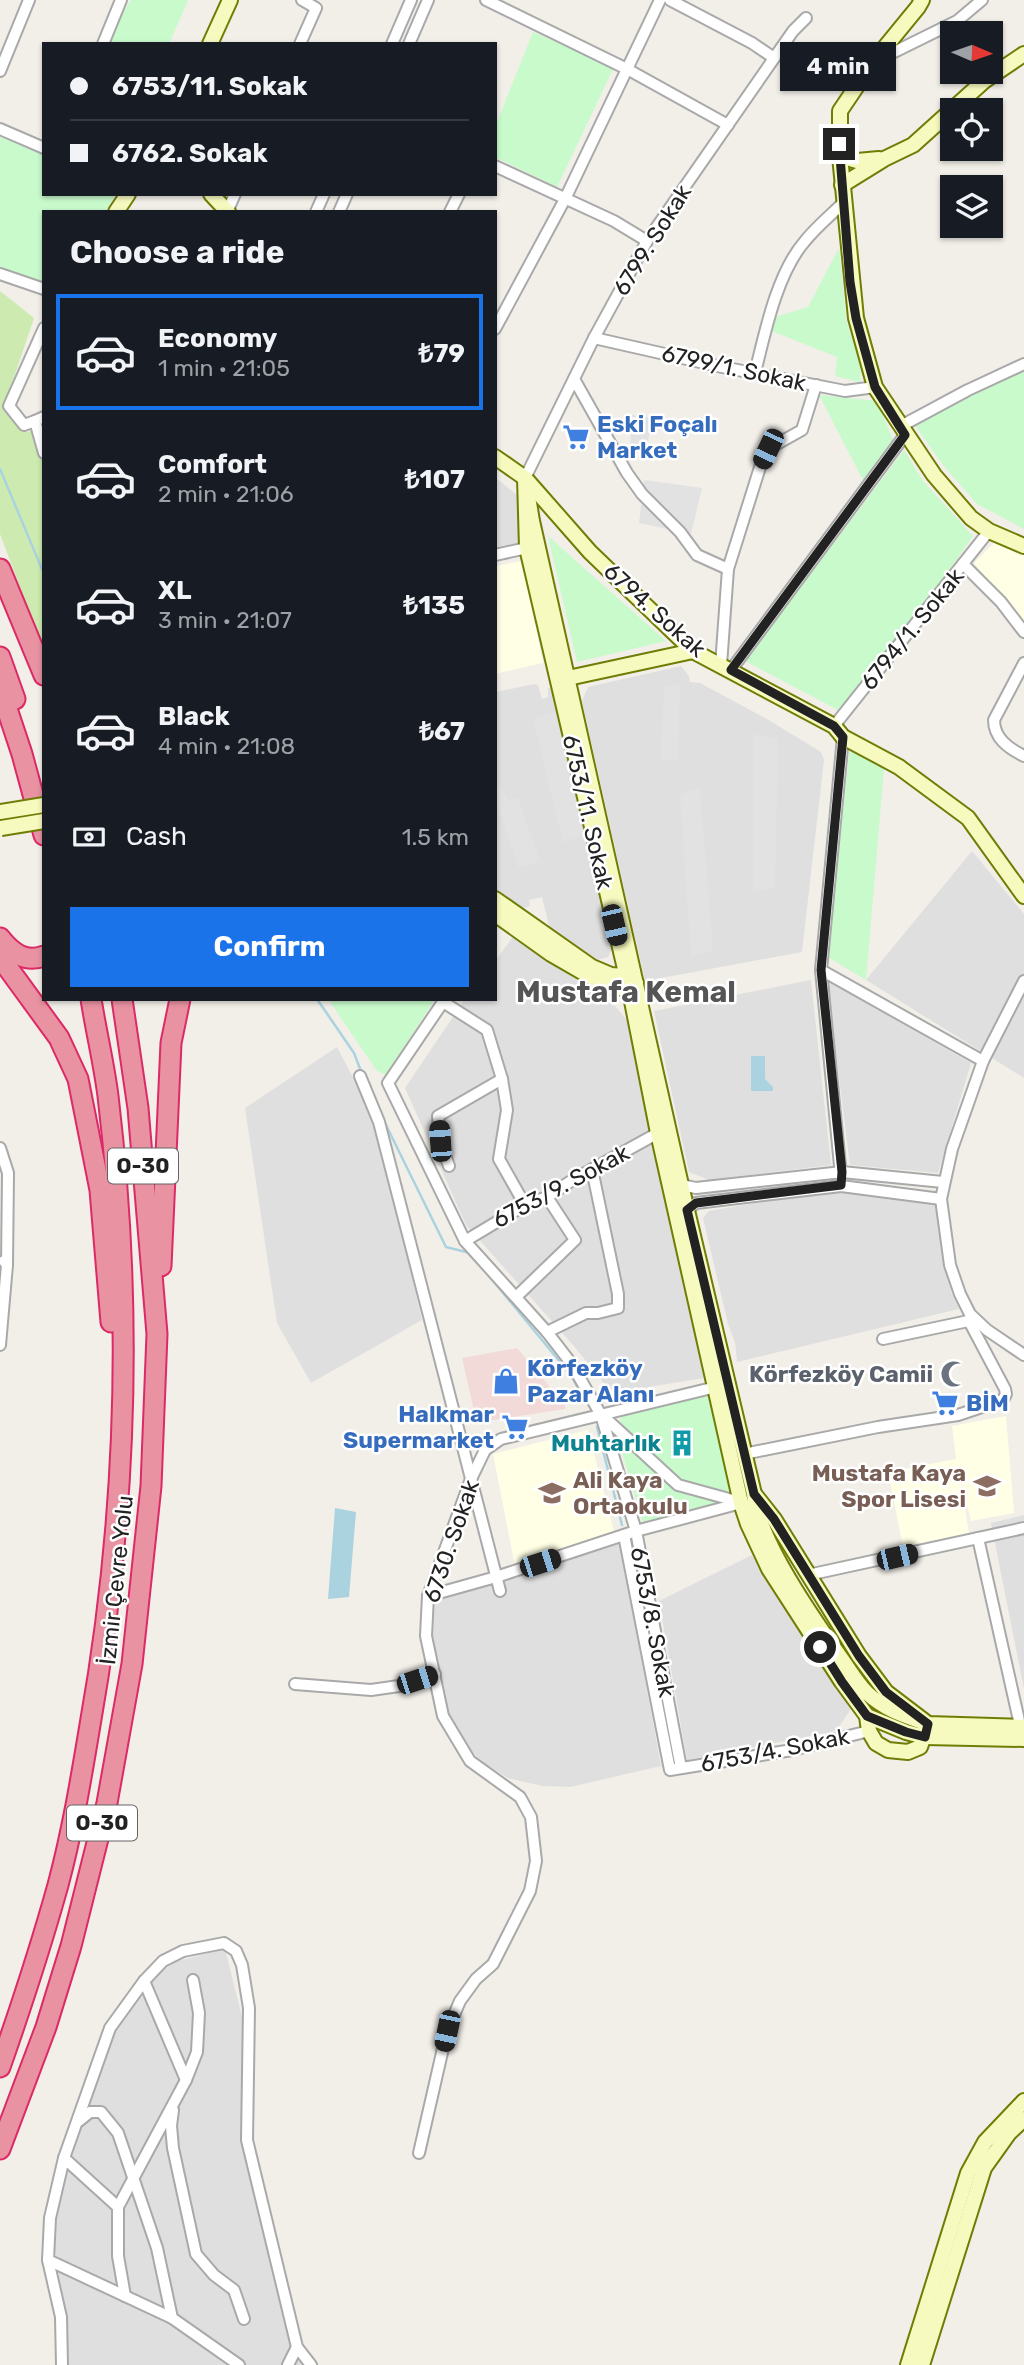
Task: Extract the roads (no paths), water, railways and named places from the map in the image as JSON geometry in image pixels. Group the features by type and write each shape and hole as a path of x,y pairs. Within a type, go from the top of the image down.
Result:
{"highway":[{"path":"0,569 42,670"},
{"path":"0,657 42,782"},
{"path":"0,688 42,828"},
{"path":"0,939 21,957 30,959 42,956"},
{"path":"0,957 60,1038 78,1079 100,1190 122,1436"},
{"name":"İzmir Çevre Yolu","path":"0,2067 58,1884 79,1788 108,1614 120,1491 122,1280 108,1095 91,1001"},
{"name":"İzmir Çevre Yolu","path":"0,2149 46,2027 64,1969 109,1790 132,1664 151,1486 157,1334 138,1108 122,1001"},
{"path":"157,1334 171,1043 180,1001"}],"street":[{"path":"0,71 2,58 29,0"},
{"path":"104,42 121,0"},
{"path":"211,42 230,0"},
{"path":"301,42 318,4 302,0"},
{"path":"393,42 411,0"},
{"path":"410,42 428,0"},
{"path":"486,0 627,69 728,125"},
{"path":"497,325 565,199 660,0"},
{"path":"670,0 752,43 774,58"},
{"path":"922,0 873,62 840,111 842,185 856,318 875,387 934,475 971,518 989,531 1024,546"},
{"path":"873,62 957,21 982,0"},
{"name":"6799. Sokak","path":"525,478 594,338 647,240 774,58 806,18"},
{"path":"842,185 913,145 984,81 1024,54"},
{"path":"0,129 42,147"},
{"path":"840,156 857,161 884,159"},
{"path":"497,167 614,221 647,240"},
{"path":"213,196 225,210"},
{"path":"755,373 775,303 792,260 804,241 844,202"},
{"path":"0,274 42,288"},
{"path":"42,332 9,406 24,425 39,419 42,439"},
{"name":"6799/1. Sokak","path":"594,338 845,391 875,387"},
{"path":"726,668 903,430 968,390 1024,364"},
{"path":"574,379 627,473 642,494 680,532 697,555 727,569"},
{"path":"726,668 727,569 768,449 802,429 816,385"},
{"name":"6794. Sokak","path":"497,458 525,478 590,552 693,651 899,767 968,818 1024,896"},
{"name":"6753/11. Sokak","path":"525,478 527,548 619,945 632,979 632,1007 658,1133 741,1503 769,1569 868,1723 876,1743 888,1750 908,1752 920,1747 926,1730 889,1710 865,1691 794,1588 755,1507 632,979 532,521 525,478"},
{"name":"6794/1. Sokak","path":"838,732 989,531"},
{"path":"497,555 527,548"},
{"path":"964,564 1001,602 1024,632"},
{"path":"568,678 693,651"},
{"path":"1024,663 994,720 994,730 1002,742 1024,756"},
{"path":"838,732 821,970 842,1172 841,1185"},
{"path":"0,812 42,805"},
{"path":"1,828 42,821"},
{"path":"497,900 584,960 611,975 632,979"},
{"path":"497,918 551,954 621,994 632,1007"},
{"path":"584,960 596,963 611,959 619,945"},
{"path":"821,970 983,1061"},
{"path":"608,987 621,988 632,979"},
{"path":"744,1454 878,1427 958,1415 1003,1400 1006,1395 960,1294 950,1265 941,1199 951,1149 983,1061 1024,981"},
{"name":"6753/8. Sokak","path":"443,1001 388,1083 465,1241 547,1332 570,1363 601,1415 630,1533 681,1768"},
{"path":"445,1001 487,1030 502,1079 507,1110 499,1159 525,1205"},
{"path":"360,1076 379,1122 500,1591"},
{"path":"449,1166 440,1141 438,1116 502,1079"},
{"name":"6753/9. Sokak","path":"465,1241 525,1205 547,1197 658,1133"},
{"path":"0,1148 9,1173 0,1345"},
{"path":"547,1332 586,1312 597,1313 618,1308 618,1294 592,1169"},
{"path":"681,1185 696,1188 842,1172 943,1182"},
{"path":"687,1210 696,1203 841,1185 941,1199"},
{"path":"516,1297 575,1240 547,1197"},
{"path":"0,1254 6,1265"},
{"path":"883,1339 972,1320 1024,1355"},
{"name":"6730. Sokak","path":"419,2153 447,2031 460,2001 498,1955 530,1891 536,1861 531,1817 520,1797 470,1761 443,1716 426,1636 428,1596 471,1479 485,1450 501,1438 716,1387"},
{"path":"601,1415 678,1485 741,1503"},
{"path":"754,1494 774,1519 859,1656 886,1692 926,1730"},
{"path":"428,1596 496,1577 630,1533 741,1503"},
{"path":"808,1575 1024,1528"},
{"path":"868,1723 906,1732 926,1730 1023,1733 978,1538"},
{"path":"295,1684 371,1690 399,1686 435,1674"},
{"name":"6753/4. Sokak","path":"681,1768 792,1750 868,1723"},
{"path":"62,2365 61,2317 48,2260 50,2217 64,2158 110,2028 144,1981 163,1961 183,1951 225,1943 236,1951 242,1965 250,2008 247,2140 297,2347 311,2365"},
{"path":"125,2296 118,2256 117,2207 186,2080 197,2052 199,2013 193,1980"},
{"path":"144,1981 186,2080"},
{"path":"175,2100 171,2126 173,2148 196,2254 214,2276 234,2290 244,2319"},
{"path":"908,2365 968,2173 985,2142 1024,2101"},
{"path":"76,2123 90,2112 101,2112 118,2133 157,2248 172,2318"},
{"path":"922,2365 984,2168 1009,2133 1024,2119"},
{"path":"64,2158 117,2207"},
{"path":"48,2260 172,2318 239,2365"},
{"path":"288,2365 297,2347"}],"water":[{"path":"751,1056 765,1056 765,1079 773,1087 773,1091 751,1091"},
{"path":"335,1508 356,1512 349,1597 328,1599"}],"waterway":[{"path":"0,469 42,569"},
{"path":"318,1001 354,1053 362,1074"},
{"path":"384,1121 446,1247 470,1253"},
{"path":"485,1271 570,1374 582,1395"},
{"path":"597,1427 622,1525"}],"place":[{"name":"Eski Foçalı Market","path":"576,437"},
{"name":"Körfezköy Camii","path":"954,1374"},
{"name":"Körfezköy Pazar Alanı","path":"506,1381"},
{"name":"BİM","path":"945,1403"},
{"name":"Halkmar Supermarket","path":"515,1427"},
{"name":"Muhtarlık","path":"682,1443"},
{"name":"Mustafa Kaya Spor Lisesi","path":"987,1486"},
{"name":"Ali Kaya Ortaokulu","path":"552,1493"}],"district":[{"name":"Mustafa Kemal","path":"626,992"}]}
